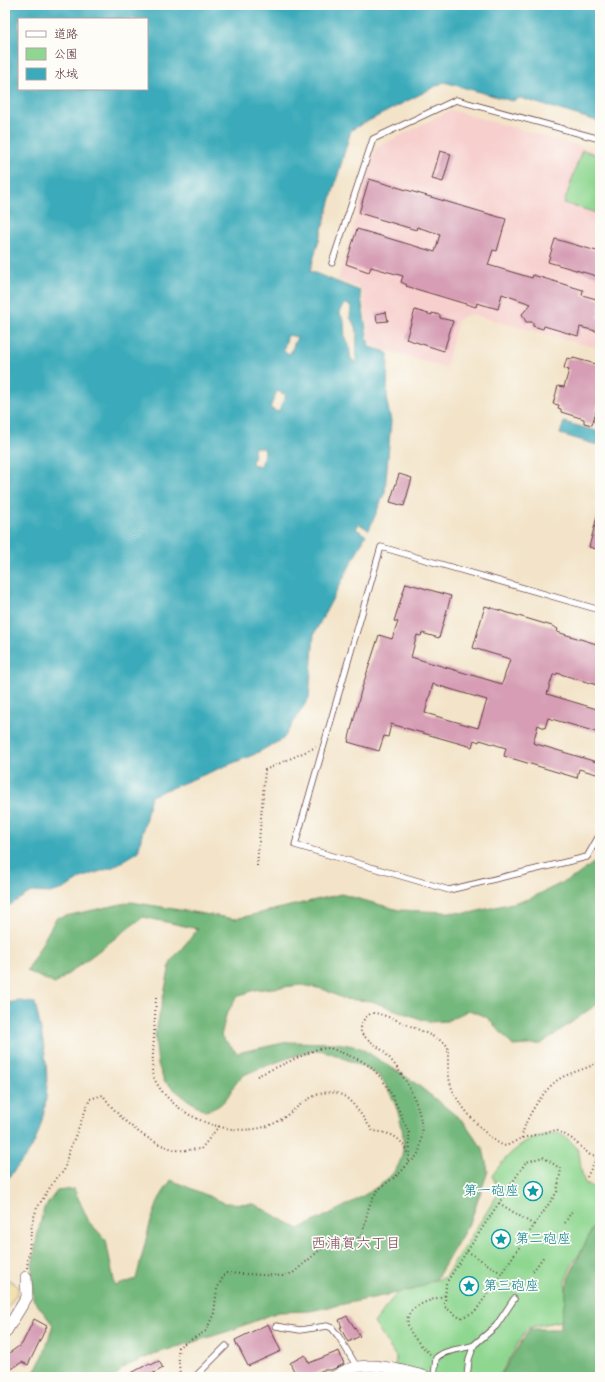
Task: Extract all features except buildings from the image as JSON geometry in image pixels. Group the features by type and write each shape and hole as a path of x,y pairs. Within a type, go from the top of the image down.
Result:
{"street":[{"path":"5,1333 27,1297 26,1277"},
{"path":"334,1377 343,1370 373,1365 427,1377"}],"lane":[{"path":"332,264 373,139 456,100 600,139"},
{"path":"600,610 381,547 295,845 449,890 587,856 600,834"},
{"path":"434,1377 436,1358 441,1353 464,1350 474,1345 496,1326 514,1299"},
{"path":"276,1326 300,1330 327,1326 332,1328 340,1337 357,1367"},
{"path":"466,1377 469,1359 474,1345"},
{"path":"195,1377 226,1346"}],"path":[{"path":"257,866 265,770 324,743"},
{"path":"156,998 152,1073 155,1082 182,1110 207,1123 219,1126 256,1128 273,1123 314,1097 328,1092 337,1093 353,1104 373,1131 393,1134 405,1145 409,1156"},
{"path":"180,1377 178,1346 206,1331 214,1313 217,1289 225,1273 282,1276 293,1273 328,1243 358,1238 362,1235 373,1197 381,1186 399,1174 409,1162 413,1160 420,1150 422,1123 417,1107 403,1077 386,1054 361,1033 363,1021 366,1016 374,1013 390,1018 446,1043 448,1048 452,1091 467,1110 497,1142 506,1146 522,1138 556,1130 572,1138 590,1156 599,1156 587,1177"},
{"path":"257,1076 291,1062 316,1049 330,1048 360,1060 371,1067 382,1078 392,1095 409,1133 411,1142 409,1162"},
{"path":"522,1138 522,1131 527,1120 542,1096 555,1082 600,1061"},
{"path":"26,1277 32,1222 37,1208 56,1178 64,1171 68,1154 90,1100 103,1095 112,1110 139,1131 151,1140 174,1150 201,1149 219,1126"},
{"path":"543,1157 561,1169 557,1192 534,1226 475,1312 460,1318 445,1307 446,1283 499,1203 526,1162 543,1157"},
{"path":"499,1203 534,1226"},
{"path":"565,1224 573,1209"},
{"path":"467,1251 502,1273"},
{"path":"533,1271 544,1256"},
{"path":"436,1358 414,1337 409,1326 408,1317 412,1310 429,1301 446,1296"}],"shaded area":[{"path":"451,110 600,152 600,349 470,314 458,319 446,368 371,345 362,289 338,280 376,148"}],"green space":[{"path":"582,150 600,156 600,214 564,203"},
{"path":"600,858 600,1002 541,1044 513,1046 488,1018 469,1010 447,1021 429,1022 371,1001 344,999 323,989 301,985 254,990 237,997 226,1015 221,1036 237,1053 288,1042 337,1043 359,1047 414,1082 464,1122 483,1149 488,1171 471,1220 437,1278 416,1289 310,1311 278,1312 229,1331 154,1354 124,1367 115,1377 31,1377 43,1356 53,1325 33,1299 32,1267 44,1208 57,1191 74,1189 89,1222 106,1240 115,1286 136,1279 150,1224 159,1199 171,1180 225,1203 254,1204 299,1229 352,1202 378,1186 396,1169 401,1159 403,1148 403,1135 397,1110 387,1087 381,1078 361,1066 323,1051 318,1050 304,1053 244,1075 225,1100 214,1108 205,1111 185,1098 164,1081 158,1064 155,1036 171,961 198,929 143,917 55,984 27,971 56,918 131,902 235,919 341,894 399,910 470,913 529,899 576,876"},
{"path":"559,1133 568,1139 578,1150 582,1175 585,1183 600,1191 600,1223 572,1265 565,1281 569,1319 527,1328 499,1377 394,1377 396,1357 374,1323 392,1299 407,1283 433,1281 445,1277 500,1191 492,1176 505,1159 520,1146 529,1141 548,1134"},
{"path":"600,1219 600,1377 500,1377 529,1329 560,1329 568,1279 596,1221"}],"sand":[{"path":"5,1277 19,1287 17,1293 5,1311"}],"water":[{"path":"5,5 600,5 600,122 520,98 512,101 444,82 351,130 310,271 360,291 369,347 384,351 388,354 387,402 391,421 385,492 369,530 359,524 356,529 366,535 314,634 309,698 283,739 253,755 151,796 138,852 113,867 81,878 64,889 50,893 31,892 5,908 5,868 7,866 5,863","holes":["346,304 351,306 350,317 357,331 356,363 351,359 349,345 345,338 344,320 340,314 341,308","288,335 297,337 290,354 283,351","277,391 286,395 278,412 270,408","255,447 265,449 261,466 252,464"]},
{"path":"564,422 600,432 597,445 560,434"},
{"path":"5,996 7,1003 19,1001 35,1003 45,1056 47,1089 45,1106 35,1141 29,1152 5,1183"}],"place":[{"name":"第一砲座","path":"533,1191"},
{"name":"第二砲座","path":"501,1239"},
{"name":"第三砲座","path":"469,1286"}],"district":[{"name":"西浦賀六丁目","path":"356,1243"}]}
